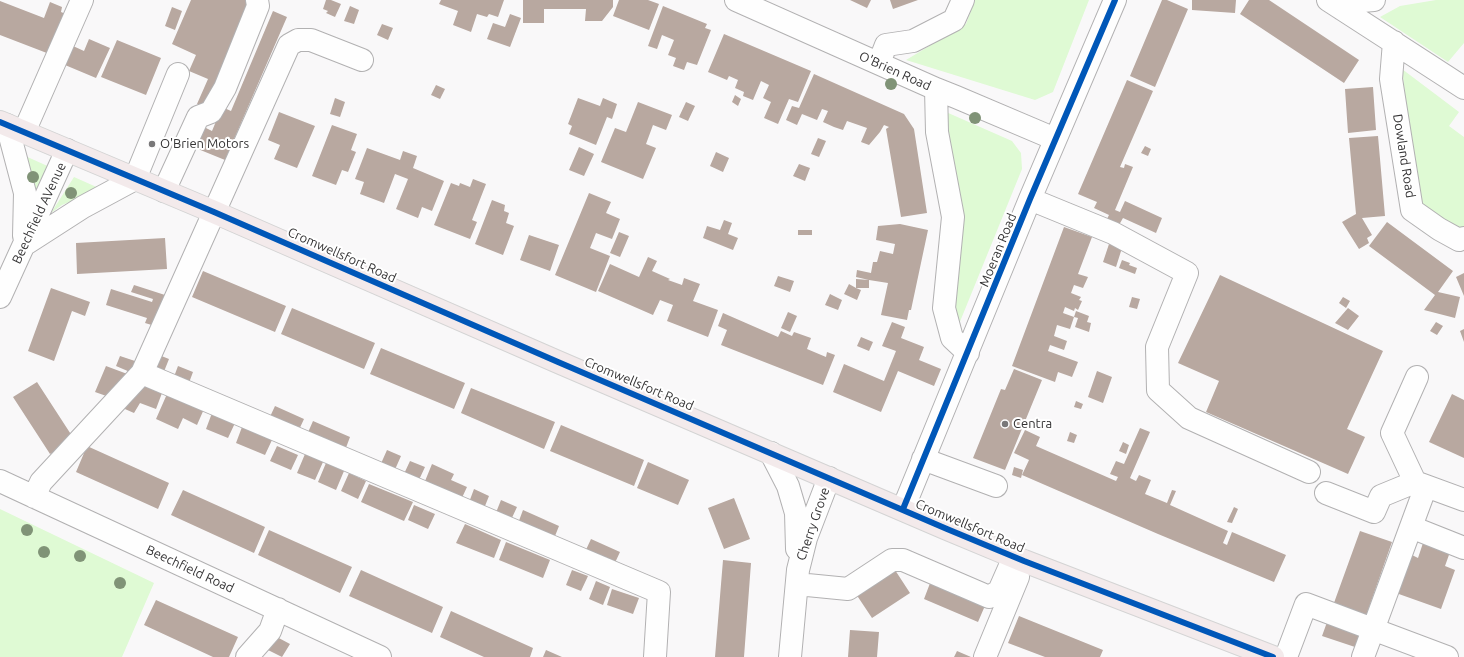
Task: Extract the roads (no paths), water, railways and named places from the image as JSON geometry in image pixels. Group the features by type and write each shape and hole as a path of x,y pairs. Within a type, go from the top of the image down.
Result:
{"main road":[{"name":"Cromwellsfort Road","path":"10,126 214,212 558,362 1019,559 1273,657"}],"street":[{"path":"24,245 25,192 10,126 82,0"},
{"path":"164,191 198,117 211,112 225,88 258,6 257,0"},
{"name":"O'Brien Road","path":"736,0 936,89 1055,139"},
{"path":"879,63 886,45 913,41 954,20 963,0"},
{"name":"Moeran Road","path":"903,509 1030,199 1115,0"},
{"path":"1335,5 1374,0"},
{"path":"1335,5 1464,88"},
{"path":"34,497 41,482 142,374 289,45 298,40 311,40 362,60"},
{"name":"Dowland Road","path":"1394,42 1391,79 1412,210 1439,229 1459,240 1464,238"},
{"path":"24,245 83,207 135,179 178,74"},
{"path":"936,89 937,132 953,217 944,308 952,338 968,353"},
{"name":"Beechfield AVenue","path":"0,297 67,150"},
{"path":"1030,199 1113,233 1187,273 1157,347 1158,390 1189,418 1309,472"},
{"path":"142,374 659,592 655,657"},
{"path":"1363,657 1411,527 1420,484 1392,433 1416,377"},
{"name":"Cherry Grove","path":"772,453 788,486 796,513 797,577 790,657"},
{"path":"924,459 996,486"},
{"name":"Cherry Grove","path":"797,577 806,538 829,478"},
{"name":"Beechfield Road","path":"0,481 380,657"},
{"path":"1326,493 1374,512 1381,496 1420,484 1464,500"},
{"path":"1411,527 1464,548"},
{"path":"797,577 848,589 892,560 903,560 989,597 999,591 1019,559"},
{"path":"985,657 1019,559"},
{"path":"1286,657 1306,604 1448,657"},
{"path":"247,657 270,632 278,609"}],"place":[{"name":"O'Brien Motors","path":"152,144"},
{"name":"Centra","path":"1005,424"}]}
